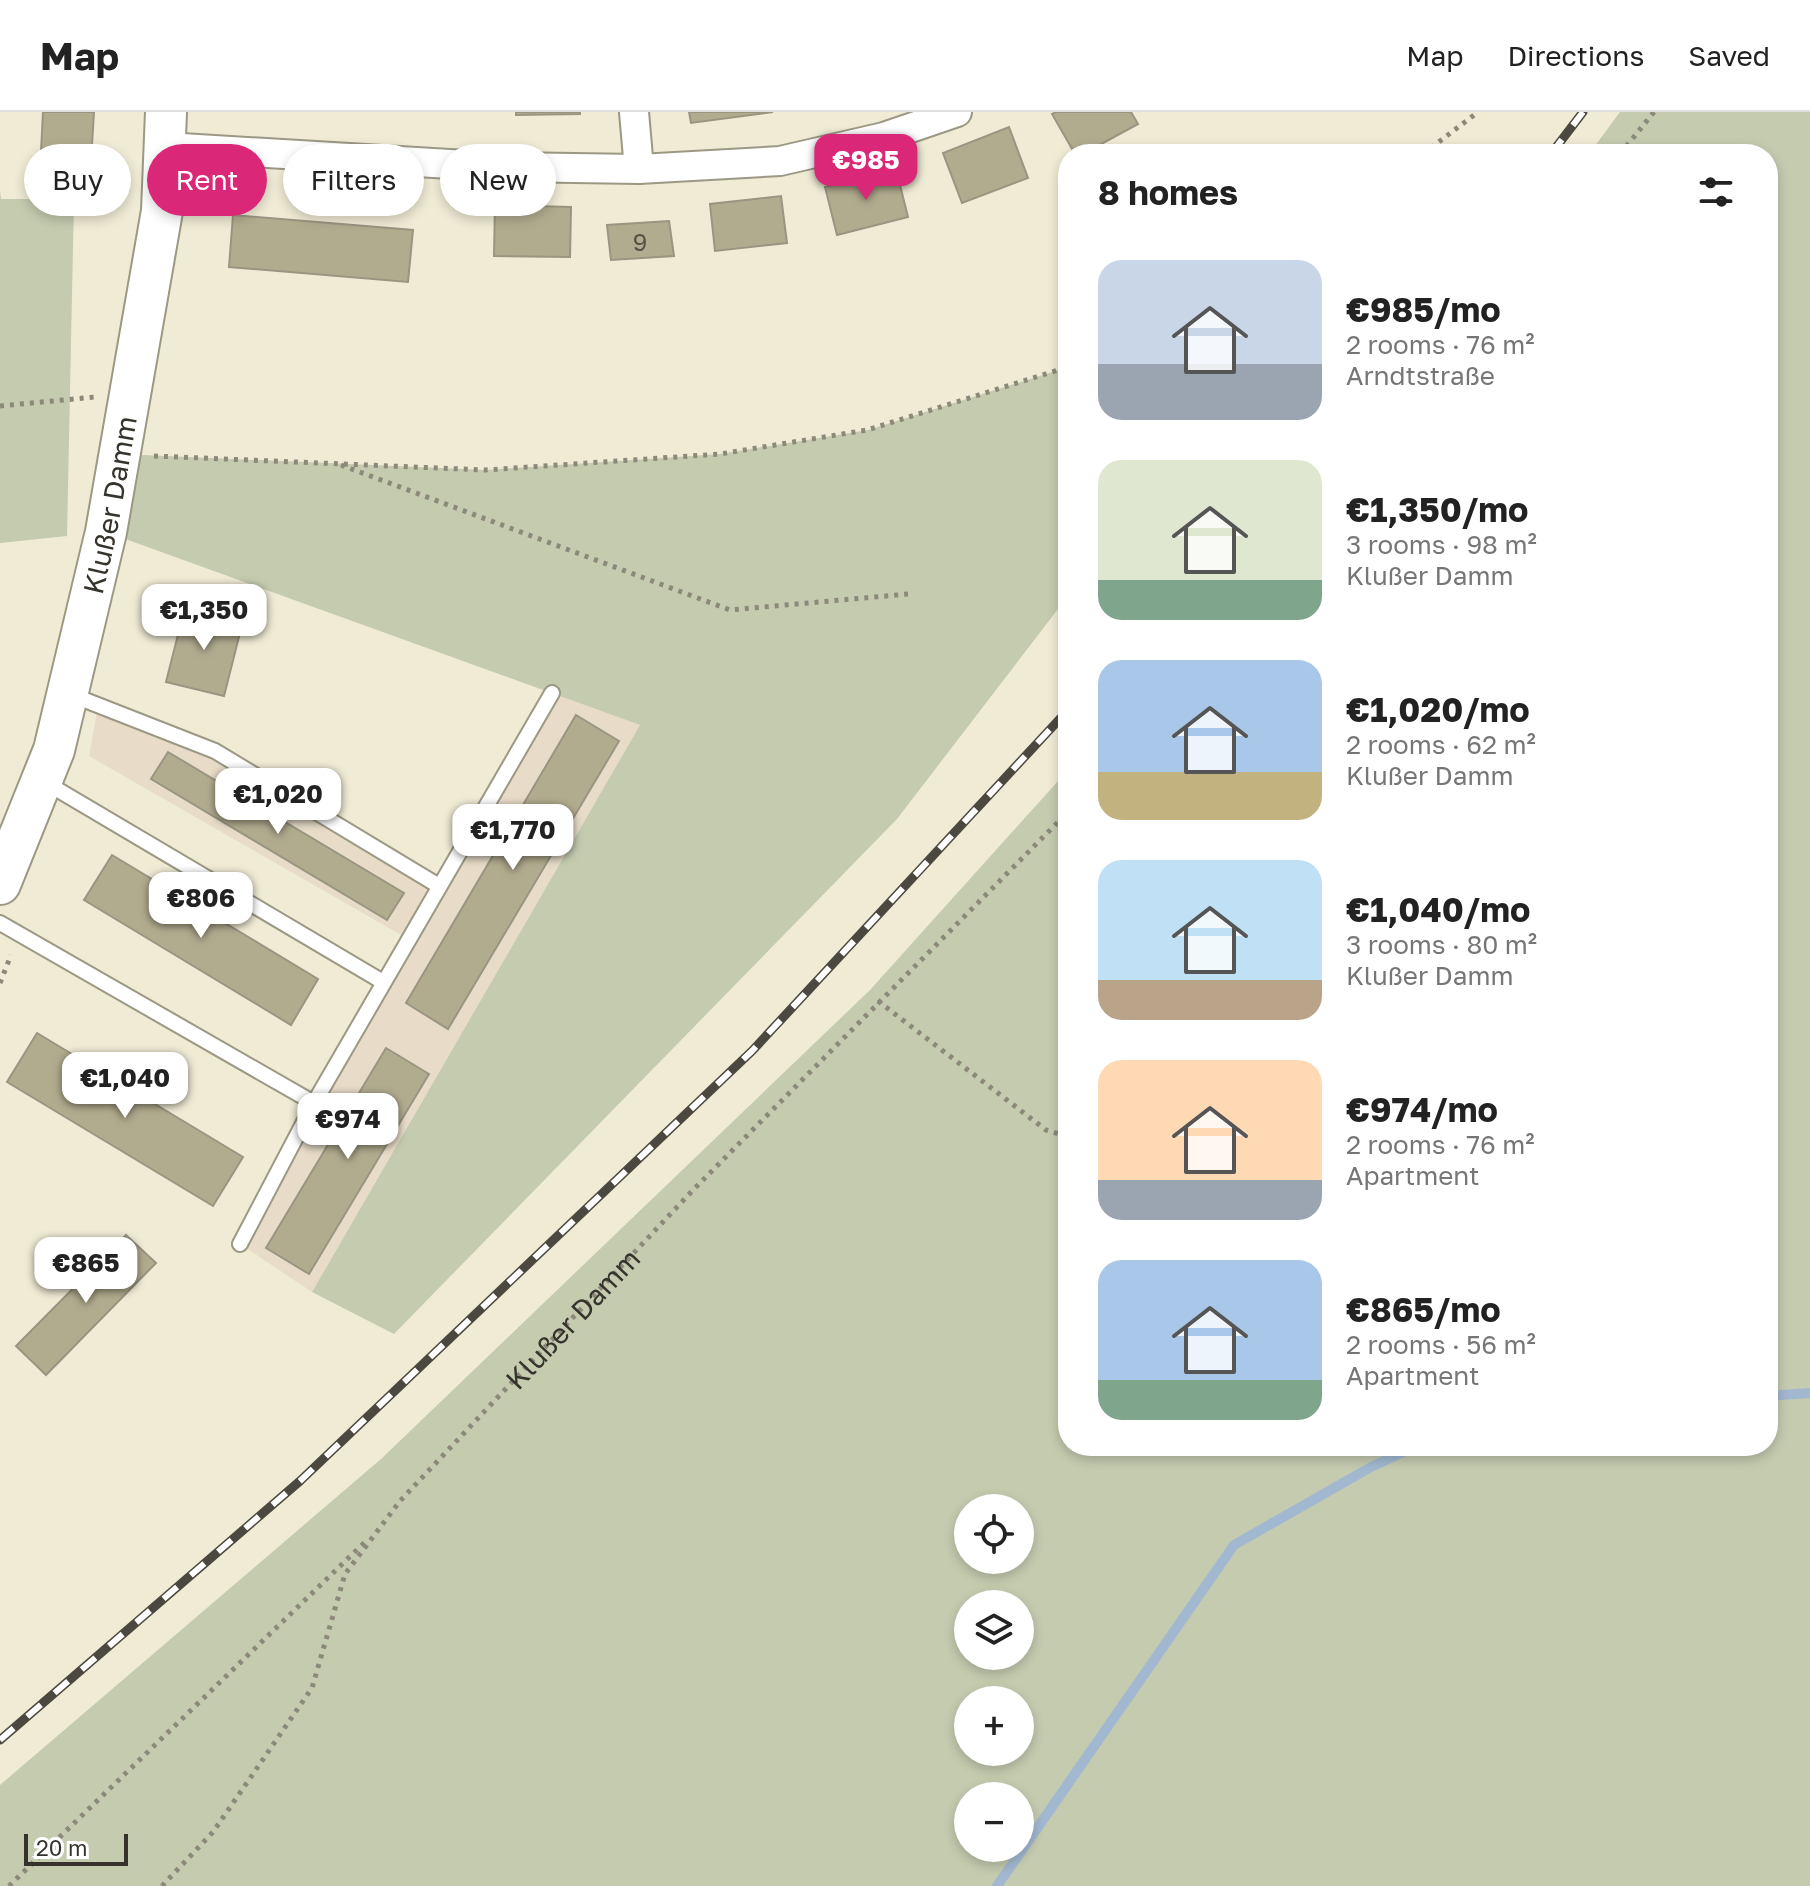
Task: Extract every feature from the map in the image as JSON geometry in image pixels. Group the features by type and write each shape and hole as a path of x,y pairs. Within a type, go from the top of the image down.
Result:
{"main road":[{"name":"Klußer Damm","path":"4,865 54,750 106,532 162,211 166,130"}],"street":[{"path":"634,112 639,169"},
{"path":"166,130 500,167 639,169 780,161 884,137 957,112"}],"lane":[{"path":"240,1244 314,1103 552,693"},
{"path":"68,694 215,751 439,886"},
{"path":"42,781 383,982"},
{"path":"0,923 314,1103"}],"path":[{"path":"1438,144 1471,121 1478,112"},
{"path":"1628,144 1654,112"},
{"path":"155,456 485,470 720,454 867,430 1058,370"},
{"path":"0,406 128,394"},
{"path":"337,464 730,610 908,594"},
{"name":"Klußer Damm","path":"162,1886 213,1832 312,1688 345,1574 400,1501 694,1189 878,1001 987,898 1058,823"},
{"path":"878,1001 1046,1130 1058,1134"},
{"path":"9,1886 374,1532"}],"shaded area":[{"path":"552,693 640,725 312,1292 240,1244 408,939 89,756 98,706 215,751 439,886"}],"green space":[{"path":"1620,112 1810,112 1810,1886 0,1886 0,1785 381,1459 870,990 1058,781 1058,1456 1778,1456 1778,144 1596,144"},
{"path":"0,191 1,199 24,199 24,216 74,216 67,536 0,543"},
{"path":"1058,370 1058,609 897,819 394,1334 312,1292 640,725 106,532 121,454 485,470 720,454 868,430"}],"building":[{"path":"43,112 94,112 92,144 41,144"},
{"path":"516,112 580,112 580,114 516,115"},
{"path":"689,112 773,112 691,123"},
{"path":"1131,112 1138,124 1101,144 1069,144 1052,114"},
{"path":"1009,127 1028,178 962,203 943,153"},
{"path":"896,169 908,217 837,235 825,187"},
{"path":"781,196 787,243 715,251 710,204"},
{"path":"556,207 571,207 570,257 494,256 495,216 556,216"},
{"path":"233,216 413,230 408,282 229,267"},
{"path":"669,221 674,256 611,260 607,225"},
{"path":"185,607 243,621 224,696 166,682"},
{"path":"576,715 619,741 448,1029 406,1003"},
{"path":"168,752 404,893 387,920 151,779"},
{"path":"112,855 318,979 291,1025 84,900"},
{"path":"37,1033 243,1157 213,1206 7,1082"},
{"path":"386,1048 429,1074 309,1274 266,1248"},
{"path":"126,1235 156,1263 46,1375 16,1346"}],"waterway":[{"path":"1778,1395 1810,1393"},
{"path":"997,1886 1234,1545 1395,1456"}],"railway":[{"path":"1559,144 1583,112"},
{"path":"0,1740 300,1481 752,1051 1058,721"}]}
